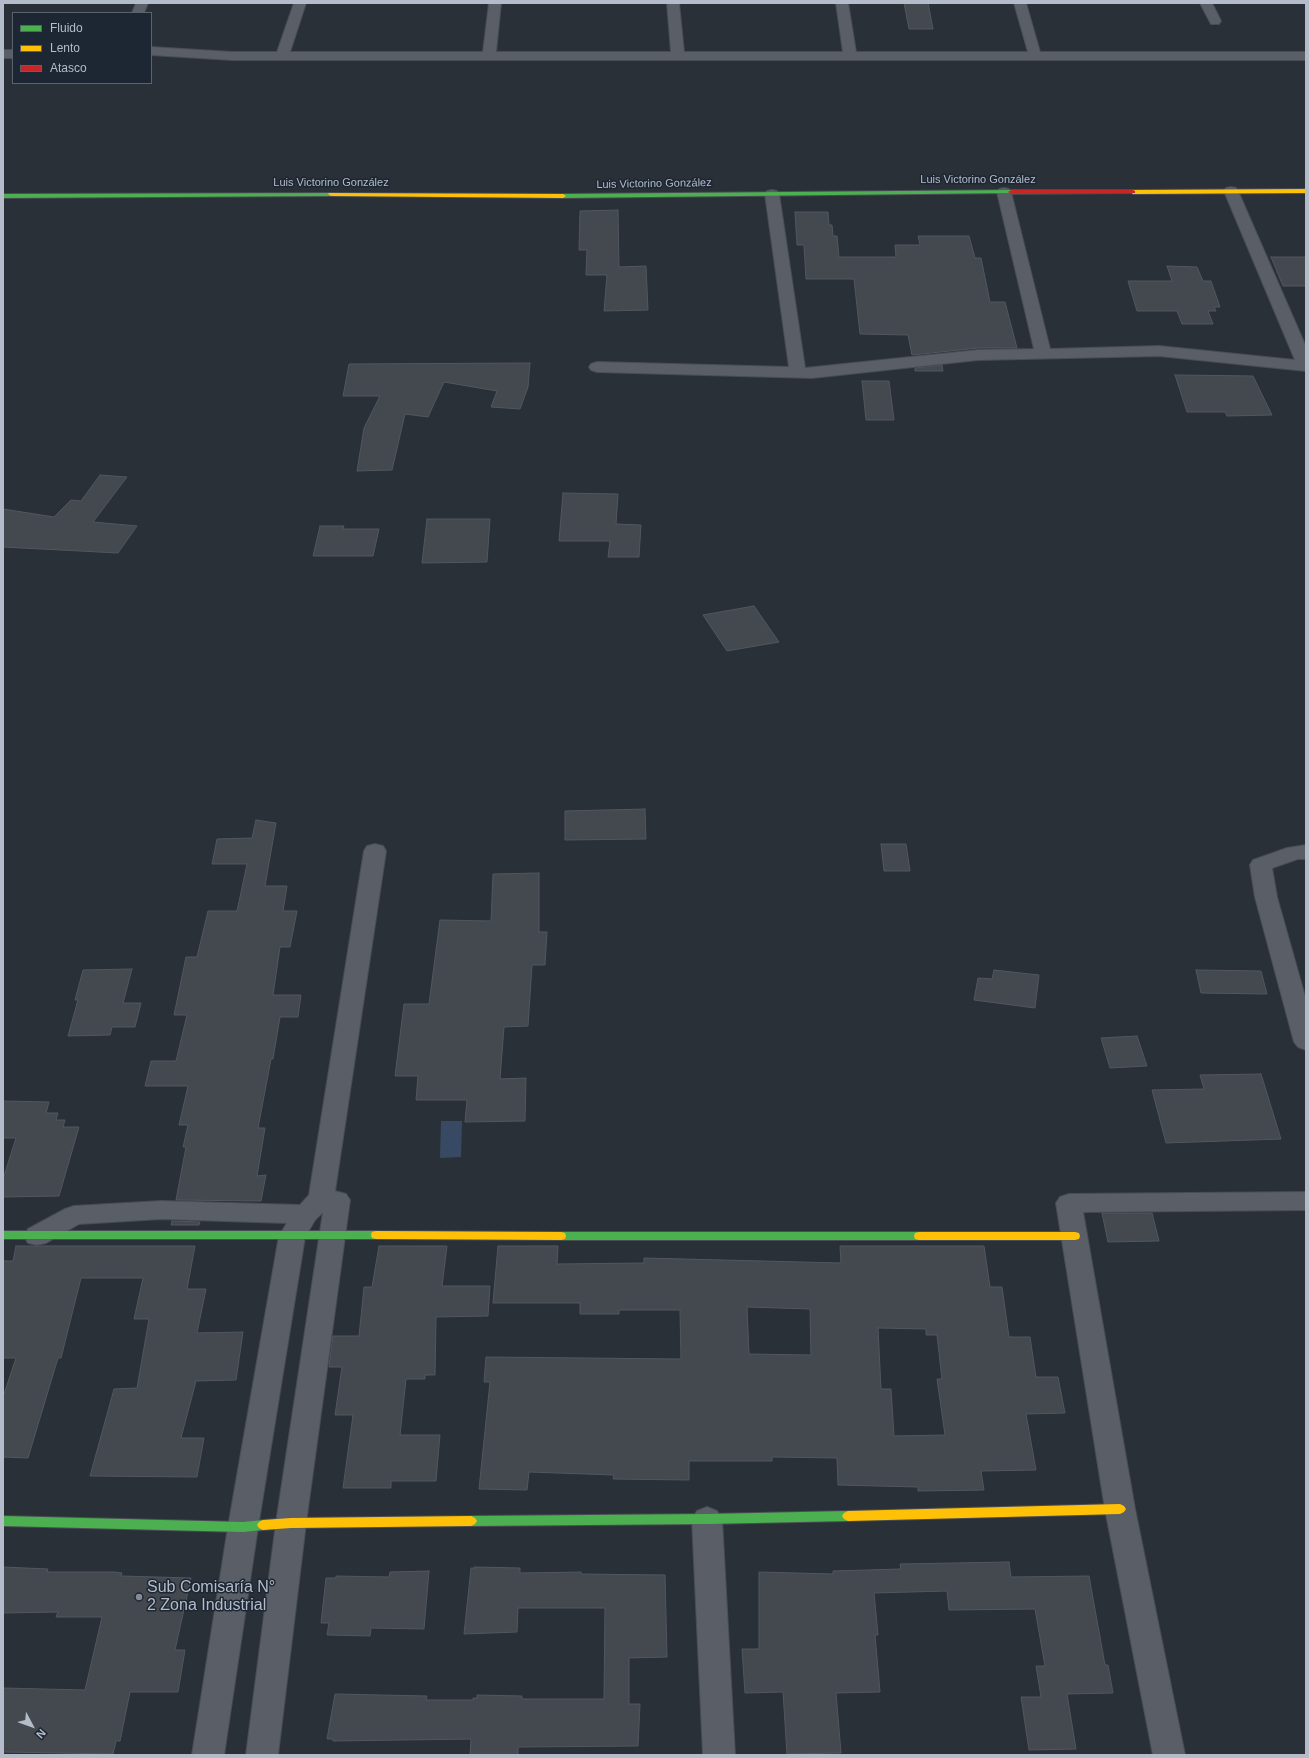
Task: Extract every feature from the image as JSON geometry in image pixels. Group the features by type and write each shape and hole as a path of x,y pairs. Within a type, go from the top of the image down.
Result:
{"street":[{"path":"282,56 300,3"},
{"path":"488,56 495,3"},
{"path":"673,3 678,56"},
{"path":"842,3 850,56"},
{"path":"1020,3 1035,56"},
{"path":"1206,3 1215,21"},
{"path":"152,51 232,56 1306,56"},
{"path":"597,367 812,374 978,355 1159,351 1306,366 1231,191"},
{"name":"Luis Victorino González","path":"3,196 293,194 581,197 1004,192 1306,191"},
{"path":"1004,192 1043,354"},
{"path":"772,194 798,373"},
{"path":"208,1755 243,1527 314,1212 375,851"},
{"path":"1306,852 1295,853 1261,865 1266,897 1306,1042"},
{"path":"1169,1755 1120,1510 1069,1203 1306,1201"},
{"path":"3,1235 37,1236 74,1215 160,1210 314,1212 333,1235 291,1523 262,1755"},
{"path":"314,1212 333,1235"},
{"path":"333,1235 1074,1236"},
{"path":"3,1521 243,1527 291,1523 707,1519 1120,1510"},
{"path":"707,1519 719,1755"}],"water":[{"path":"441,1121 462,1121 461,1157 440,1158"}],"building":[{"path":"904,3 928,3 933,29 909,29"},
{"path":"618,210 619,267 646,266 648,310 604,311 607,275 586,275 587,250 579,250 580,211"},
{"path":"795,212 828,212 829,225 832,225 833,236 837,236 839,257 896,257 895,245 920,245 918,236 969,236 975,258 981,258 990,302 1005,302 1017,348 978,348 912,355 908,335 860,334 854,279 806,279 804,245 797,245"},
{"path":"1271,257 1306,257 1306,286 1283,286"},
{"path":"1167,266 1197,267 1203,281 1211,281 1220,307 1214,307 1216,311 1208,311 1213,324 1182,324 1177,311 1137,311 1128,281 1172,281"},
{"path":"530,363 528,387 520,409 491,407 497,391 444,382 428,417 405,414 392,470 357,471 364,428 380,396 343,396 349,364"},
{"path":"942,365 943,371 915,371 915,368"},
{"path":"1175,375 1253,376 1272,415 1227,416 1225,412 1187,412"},
{"path":"862,381 889,381 894,420 866,420"},
{"path":"100,475 127,477 93,522 137,526 118,553 3,547 3,509 54,517 71,500 81,501"},
{"path":"563,493 618,494 616,524 641,525 639,557 608,557 610,541 559,541"},
{"path":"427,519 490,519 487,562 422,563"},
{"path":"320,526 344,526 343,529 379,529 373,556 313,556"},
{"path":"754,606 779,642 727,651 703,615"},
{"path":"645,809 646,839 565,840 565,811"},
{"path":"256,820 276,823 265,886 287,886 283,911 297,911 290,947 280,947 273,995 301,995 298,1017 280,1017 273,1059 271,1059 258,1128 265,1128 257,1176 266,1175 261,1201 176,1200 186,1147 183,1147 188,1125 179,1125 188,1086 145,1086 151,1061 176,1061 187,1015 174,1015 186,957 197,957 208,911 237,911 247,864 212,864 217,839 252,838"},
{"path":"881,844 906,844 910,871 884,871"},
{"path":"539,873 539,932 547,932 545,965 532,965 528,1026 504,1027 500,1079 526,1078 525,1121 465,1122 467,1100 416,1100 418,1076 395,1076 404,1004 429,1004 440,920 491,921 493,874"},
{"path":"132,969 123,1003 141,1003 135,1027 112,1027 110,1035 68,1036 78,1000 75,1000 83,970"},
{"path":"994,970 1039,975 1035,1008 974,1000 978,978 992,979"},
{"path":"1196,970 1261,971 1267,994 1201,993"},
{"path":"1137,1036 1147,1066 1110,1068 1101,1038"},
{"path":"1261,1074 1281,1139 1166,1143 1152,1090 1204,1089 1200,1075"},
{"path":"3,1101 49,1102 46,1113 58,1113 56,1120 65,1120 63,1127 79,1127 59,1196 3,1197 3,1179 16,1138 3,1138"},
{"path":"1102,1213 1152,1213 1159,1241 1108,1242"},
{"path":"172,1221 200,1222 199,1225 171,1225"},
{"path":"16,1246 195,1246 187,1289 206,1289 197,1333 243,1332 236,1380 196,1381 181,1438 204,1438 197,1477 90,1476 114,1389 137,1388 149,1319 134,1319 143,1278 81,1278 61,1358 58,1358 28,1458 3,1457 3,1397 16,1358 3,1358 3,1261 13,1261"},
{"path":"379,1246 447,1246 442,1286 490,1286 488,1316 436,1317 435,1375 425,1375 425,1379 406,1379 400,1435 440,1435 436,1481 391,1481 391,1488 343,1488 353,1415 335,1415 342,1367 329,1367 333,1336 359,1336 364,1287 372,1287"},
{"path":"498,1246 558,1246 557,1264 644,1263 644,1258 841,1263 840,1246 984,1246 990,1287 1002,1287 1009,1337 1030,1337 1036,1377 1058,1377 1065,1413 1026,1414 1036,1470 981,1471 984,1490 918,1491 918,1487 838,1485 837,1458 772,1457 772,1461 689,1461 689,1480 613,1479 614,1475 529,1472 527,1490 479,1489 490,1382 484,1382 486,1357 681,1359 680,1310 619,1310 619,1314 580,1314 580,1303 493,1303","holes":["747,1307 810,1309 811,1355 749,1354","878,1328 926,1329 926,1335 937,1335 942,1379 937,1379 945,1435 894,1436 891,1389 881,1389"]},
{"path":"1009,1562 1011,1577 1089,1576 1105,1665 1108,1665 1113,1693 1067,1694 1076,1749 1029,1750 1021,1697 1041,1697 1036,1666 1045,1666 1035,1609 949,1610 947,1591 874,1593 878,1635 875,1635 880,1692 836,1693 841,1753 787,1754 783,1692 745,1693 742,1649 759,1649 759,1572 833,1574 833,1571 901,1569 900,1564"},
{"path":"3,1567 48,1569 47,1572 115,1572 122,1573 121,1576 191,1578 175,1650 185,1650 178,1692 130,1692 120,1741 116,1741 113,1754 3,1752 3,1688 85,1690 102,1617 56,1617 58,1612 3,1613"},
{"path":"471,1568 520,1568 520,1573 581,1572 581,1574 665,1575 667,1657 629,1658 629,1704 640,1704 638,1746 518,1747 518,1755 470,1755 471,1739 333,1741 333,1739 327,1739 335,1694 427,1696 426,1700 473,1700 473,1698 477,1698 477,1695 522,1696 522,1699 604,1699 605,1608 518,1608 517,1632 464,1634"},
{"path":"429,1571 424,1629 371,1628 370,1636 327,1635 329,1623 321,1623 326,1578 336,1578 336,1576 389,1577 390,1572"}],"traffic: fast":[{"path":"563,196 1011,192"},
{"path":"3,196 331,194"},
{"path":"3,1235 376,1235"},
{"path":"561,1236 919,1236"},
{"path":"471,1521 848,1516"},
{"path":"3,1521 243,1527 263,1525"}],"traffic: slow":[{"path":"1133,192 1306,191"},
{"path":"331,194 563,196"},
{"path":"376,1235 561,1236"},
{"path":"919,1236 1075,1236"},
{"path":"848,1516 1120,1509"},
{"path":"263,1525 291,1523 471,1521"}],"traffic: jam":[{"path":"1011,192 1133,192"}],"place":[{"name":"Sub Comisaría N° 2 Zona Industrial","path":"139,1597"}]}
